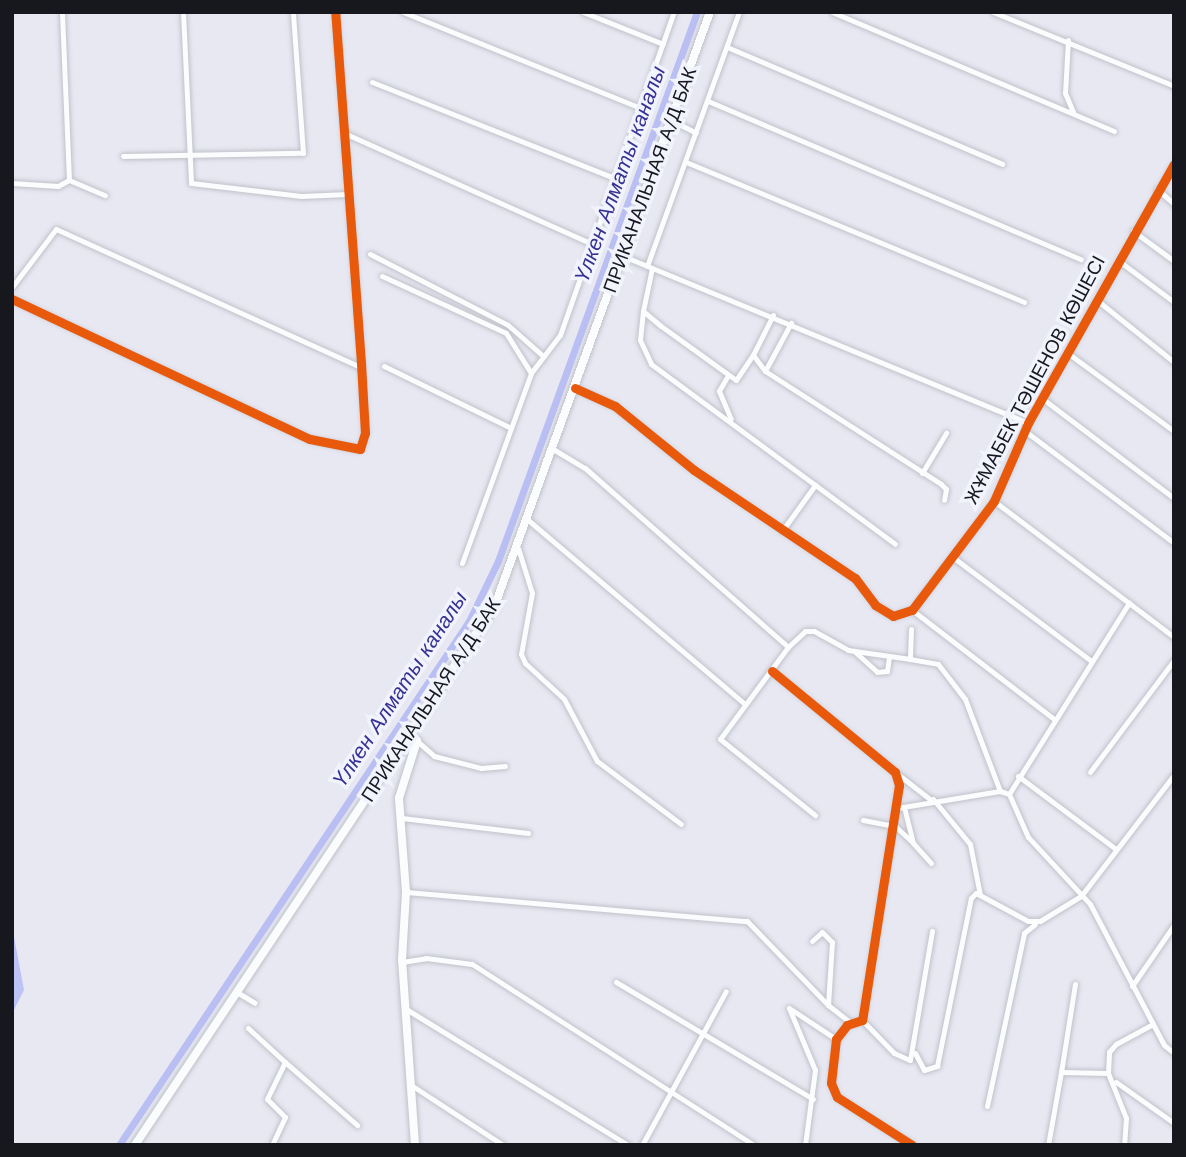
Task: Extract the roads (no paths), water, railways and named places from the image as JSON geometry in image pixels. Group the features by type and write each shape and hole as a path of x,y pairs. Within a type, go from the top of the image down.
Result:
{"main road":[{"name":"ПРИКАНАЛЬНАЯ А/Д БАК","path":"135,1145 240,994 495,605 518,548 710,12"},
{"path":"415,1145 402,962 406,892 402,783 417,741"}],"street":[{"path":"62,12 69,180"},
{"path":"183,12 192,156 191,183 301,196 348,194"},
{"path":"123,156 303,153 293,12"},
{"path":"12,299 310,439 346,450 364,444 362,368 335,12"},
{"path":"403,12 638,107"},
{"path":"583,12 663,44"},
{"path":"463,563 509,427 531,373 560,335 638,107 674,12"},
{"path":"739,12 650,267 640,340 651,364 895,544"},
{"path":"832,12 846,15 1114,131"},
{"path":"993,12 1069,40 1174,86"},
{"path":"1069,40 1065,93 1073,113"},
{"path":"727,47 1002,164"},
{"path":"372,82 615,178"},
{"path":"708,101 1081,259"},
{"path":"671,120 696,133"},
{"path":"344,133 592,244"},
{"path":"686,162 1024,302"},
{"name":"ЖҰМАБЕК ТӘШЕНОВ КӨШЕСІ","path":"912,610 954,558 994,501 1028,423 1098,301 1133,231 1174,164"},
{"path":"12,183 30,188 69,180 105,195"},
{"path":"1157,189 1174,204"},
{"path":"12,287 56,229 362,368"},
{"path":"1133,231 1174,261"},
{"path":"370,254 508,325 543,356"},
{"path":"623,256 773,315 1028,423"},
{"path":"1119,261 1174,302"},
{"path":"382,276 506,333 531,373"},
{"path":"1098,301 1174,362"},
{"path":"643,311 727,377 741,378 773,315"},
{"path":"765,371 791,323"},
{"path":"1069,354 1174,431"},
{"path":"753,355 765,371 946,489 944,500"},
{"path":"384,366 509,427"},
{"path":"727,377 719,391 732,422"},
{"path":"575,388 615,406 782,531 855,578 875,606 893,616 912,610 1054,719"},
{"path":"1043,399 1174,498"},
{"path":"1025,431 1174,543"},
{"path":"922,473 946,433"},
{"path":"553,449 585,468 788,647"},
{"path":"782,531 815,485"},
{"path":"994,501 1174,637"},
{"path":"528,520 744,703"},
{"path":"518,548 532,593 521,654 525,663 557,689 597,761 681,824"},
{"path":"954,558 1090,660"},
{"path":"1009,794 1090,660 1129,603"},
{"path":"910,659 911,629"},
{"path":"815,814 720,739 744,703 804,631 814,631 854,651 877,672 887,671 889,657"},
{"path":"854,651 938,664 965,699 1000,791"},
{"path":"1090,772 1174,660"},
{"path":"772,671 932,799 970,844 980,895"},
{"path":"409,734 434,757 481,768 505,766"},
{"path":"895,772 901,808 913,843"},
{"path":"987,1106 1024,933 1081,896 1174,775"},
{"path":"1018,776 1116,849"},
{"path":"862,1020 890,825 901,808 932,799 1000,791 1009,794 1028,837 1081,896 1153,1024 1174,1053"},
{"path":"402,818 528,833"},
{"path":"863,820 890,825 913,843 931,863"},
{"path":"406,892 747,921 828,1005 851,1023"},
{"path":"932,931 915,1053 924,1070 937,1066 971,898 980,895 1035,924"},
{"path":"1132,986 1174,925"},
{"path":"813,941 822,932 832,942 828,1005"},
{"path":"402,962 426,958 472,964 754,1145"},
{"path":"616,982 704,1031 813,1099"},
{"path":"1048,1145 1075,984"},
{"path":"642,1145 726,991"},
{"path":"240,994 255,1003"},
{"path":"804,1145 813,1099 813,1058 796,1034 789,1008 836,1039"},
{"path":"406,1009 628,1145"},
{"path":"862,1020 904,1060 915,1053"},
{"path":"862,1020 851,1023 836,1039 831,1083 837,1097 912,1145"},
{"path":"1127,1144 1126,1118 1108,1073 1109,1052 1116,1044 1153,1024"},
{"path":"248,1028 357,1125"},
{"path":"272,1145 285,1117 267,1099 285,1062"},
{"path":"1061,1072 1108,1073"},
{"path":"1113,1080 1174,1123"},
{"path":"411,1085 503,1145"}],"waterway":[{"name":"Үлкен Алматы каналы","path":"119,1145 469,621 498,561 697,12"}]}
